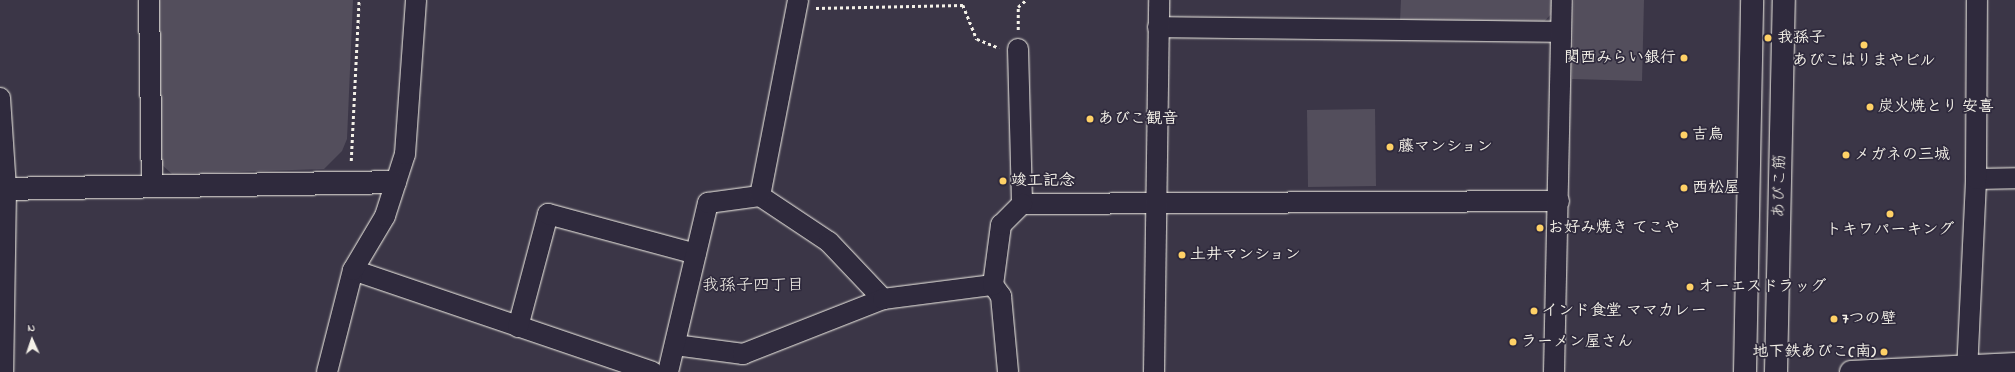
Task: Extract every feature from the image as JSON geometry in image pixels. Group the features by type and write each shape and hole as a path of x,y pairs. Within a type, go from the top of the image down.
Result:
{"main road":[{"name":"あびこ筋","path":"1745,372 1752,0"},
{"name":"あびこ筋","path":"1776,372 1784,0"},
{"path":"3,189 395,182"},
{"path":"1851,372 1967,370 2015,364"}],"street":[{"path":"149,0 152,187"},
{"path":"327,372 353,270 385,216 405,154 416,0"},
{"path":"1154,372 1159,0"},
{"path":"1554,372 1559,201 1562,0"},
{"path":"1967,370 1976,179 1978,0"},
{"path":"760,196 797,4"},
{"path":"1158,27 1561,32"},
{"path":"1008,372 1001,296 993,285 1002,225 1022,204 1018,52"},
{"path":"0,98 3,189 3,372"},
{"path":"1976,179 2015,178"},
{"path":"668,372 708,203 760,196 829,242 882,299"},
{"path":"1022,204 1156,205 1559,201"},
{"path":"518,327 548,214 696,254"},
{"path":"353,270 652,372"},
{"path":"675,345 742,354 882,299 993,285"}],"path":[{"path":"347,184 352,155 359,0"},
{"path":"797,4 963,5 977,39 1018,52 1018,7 1026,0"}],"shaded area":[{"path":"158,0 353,0 347,139 342,151 324,169 172,174 161,164"},
{"path":"1401,0 1552,0 1552,13 1543,23 1400,21"},
{"path":"1574,0 1644,0 1642,81 1572,79"},
{"path":"1375,109 1376,186 1308,187 1307,110"}],"place":[{"name":"我孫子","path":"1768,38"},
{"name":"あびこはりまやビル","path":"1864,45"},
{"name":"関西みらい銀行","path":"1684,58"},
{"name":"炭火焼とり 安喜","path":"1870,107"},
{"name":"あびこ観音","path":"1090,119"},
{"name":"吉烏","path":"1684,135"},
{"name":"藤マンション","path":"1390,147"},
{"name":"メガネの三城","path":"1846,155"},
{"name":"竣工記念","path":"1003,181"},
{"name":"西松屋","path":"1684,188"},
{"name":"トキワパーキング","path":"1890,214"},
{"name":"お好み焼き てこや","path":"1540,228"},
{"name":"土井マンション","path":"1182,255"},
{"name":"オーエスドラッグ","path":"1690,287"},
{"name":"インド食堂 ママカレー","path":"1534,311"},
{"name":"7つの壁","path":"1834,319"},
{"name":"ラーメン屋さん","path":"1513,342"},
{"name":"地下鉄あびこ(南)","path":"1884,352"}],"district":[{"name":"我孫子四丁目","path":"753,286"}]}
